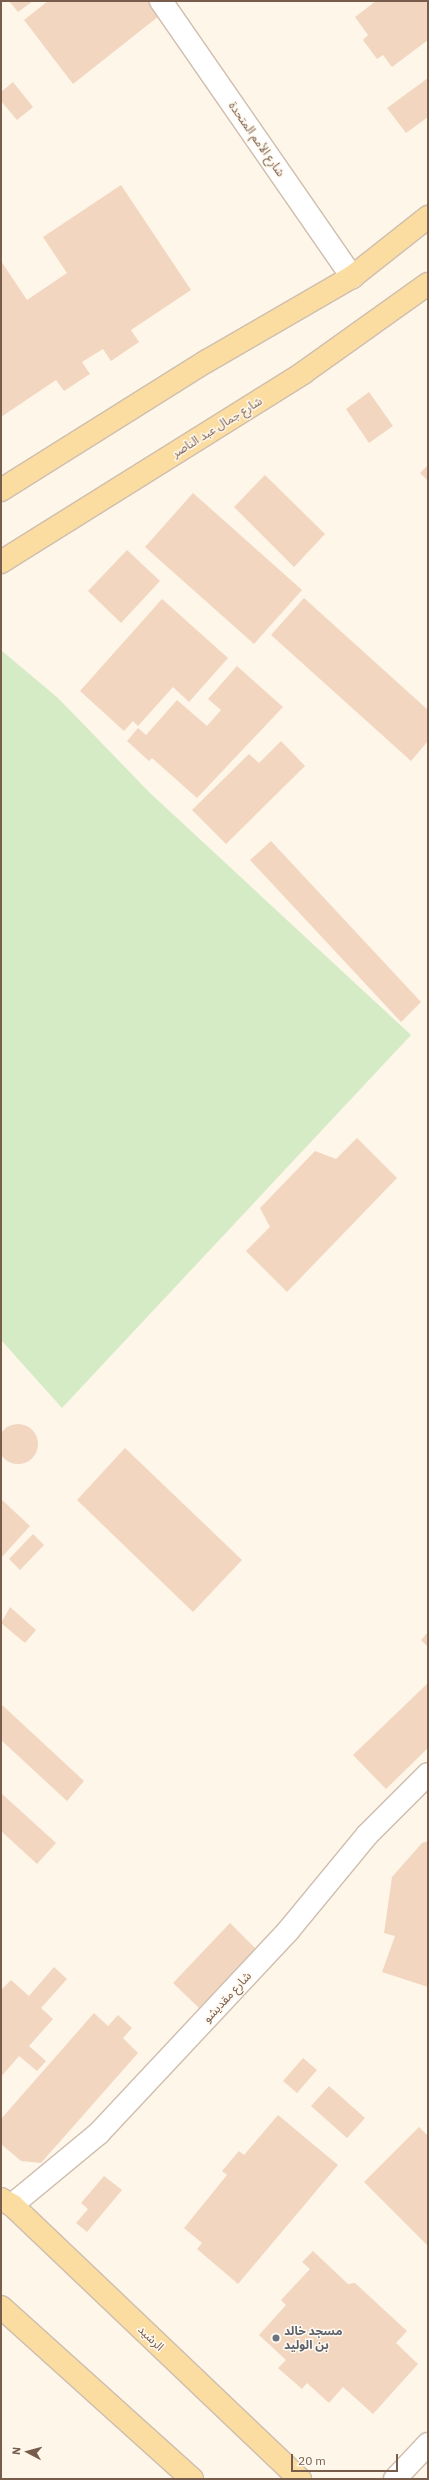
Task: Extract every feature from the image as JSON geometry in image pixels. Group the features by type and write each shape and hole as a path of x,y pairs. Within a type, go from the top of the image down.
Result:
{"main road":[{"path":"1,490 207,361 352,277 428,217"},
{"name":"شارع جمال عبد الناصر","path":"1,562 303,373 428,284"},
{"name":"الرشيد","path":"6,2202 300,2479"},
{"path":"1,2307 192,2479"}],"street":[{"name":"شارع الأمم المتحدة","path":"161,1 352,277"},
{"name":"شارع مقديشو","path":"6,2202 99,2133 288,1932 367,1835 428,1774"},
{"path":"395,2479 428,2444"}],"green space":[{"path":"2,651 58,698 150,793 411,1035 62,1408 1,1340"}],"building":[{"path":"9,1 33,1 18,12"},
{"path":"48,1 148,1 159,16 73,84 24,20"},
{"path":"376,1 428,1 428,40 392,67 383,55 377,59 363,40 368,35 355,17"},
{"path":"428,78 428,117 406,133 387,108"},
{"path":"13,82 33,107 17,120 1,101 1,92"},
{"path":"121,185 191,290 131,330 139,342 111,361 103,349 82,362 90,374 64,391 56,380 1,417 1,261 27,300 67,273 43,237"},
{"path":"369,392 393,426 369,443 346,409"},
{"path":"428,465 428,481 420,473"},
{"path":"265,475 325,534 294,567 234,507"},
{"path":"193,493 302,590 254,644 145,547"},
{"path":"127,550 160,581 121,623 88,591"},
{"path":"304,598 428,710 428,741 411,761 271,635"},
{"path":"162,599 228,658 189,702 173,687 138,726 133,721 124,731 80,691"},
{"path":"237,666 283,707 197,798 152,758 149,761 127,741 138,728 146,735 177,700 207,726 221,710 208,699"},
{"path":"281,741 305,766 226,844 192,810 249,754 259,763"},
{"path":"271,841 421,1002 401,1022 250,860"},
{"path":"357,1138 397,1178 287,1292 246,1251 270,1227 260,1208 315,1151 336,1159"},
{"path":"22,1424 29,1427 35,1433 38,1444 37,1452 29,1461 22,1464 14,1464 7,1461 -1,1452 -2,1440 1,1433 10,1425"},
{"path":"125,1448 242,1560 193,1612 77,1500"},
{"path":"1,1499 30,1526 1,1558"},
{"path":"33,1534 44,1545 20,1570 9,1559"},
{"path":"10,1607 36,1630 25,1643 1,1623"},
{"path":"428,1632 428,1647 421,1640"},
{"path":"428,1683 428,1748 386,1789 353,1755"},
{"path":"1,1704 84,1781 67,1801 1,1740"},
{"path":"1,1793 56,1843 37,1864 1,1831"},
{"path":"428,1841 428,1987 382,1972 395,1936 384,1933 392,1877 422,1843"},
{"path":"230,1923 256,1949 199,2008 173,1983"},
{"path":"54,1967 67,1979 41,2008 53,2019 29,2046 46,2061 37,2071 19,2056 1,2077 1,1990 11,1980 29,1996"},
{"path":"94,2013 108,2026 118,2015 132,2028 123,2038 138,2053 41,2163 21,2161 1,2144 1,2119"},
{"path":"303,2058 317,2070 297,2093 283,2081"},
{"path":"329,2086 365,2118 347,2138 311,2106"},
{"path":"278,2115 338,2165 238,2284 197,2249 202,2243 184,2228 227,2175 222,2171 239,2151 244,2155"},
{"path":"419,2127 428,2136 428,2246 364,2182"},
{"path":"104,2176 122,2190 87,2232 76,2223 88,2209 81,2203"},
{"path":"313,2251 348,2284 355,2283 407,2331 396,2343 418,2364 373,2414 343,2387 329,2403 307,2383 302,2389 278,2368 286,2360 259,2335 286,2305 281,2300 310,2269 302,2262"}],"place":[{"name":"مسجد خالد بن الوليد","path":"276,2338"}]}
